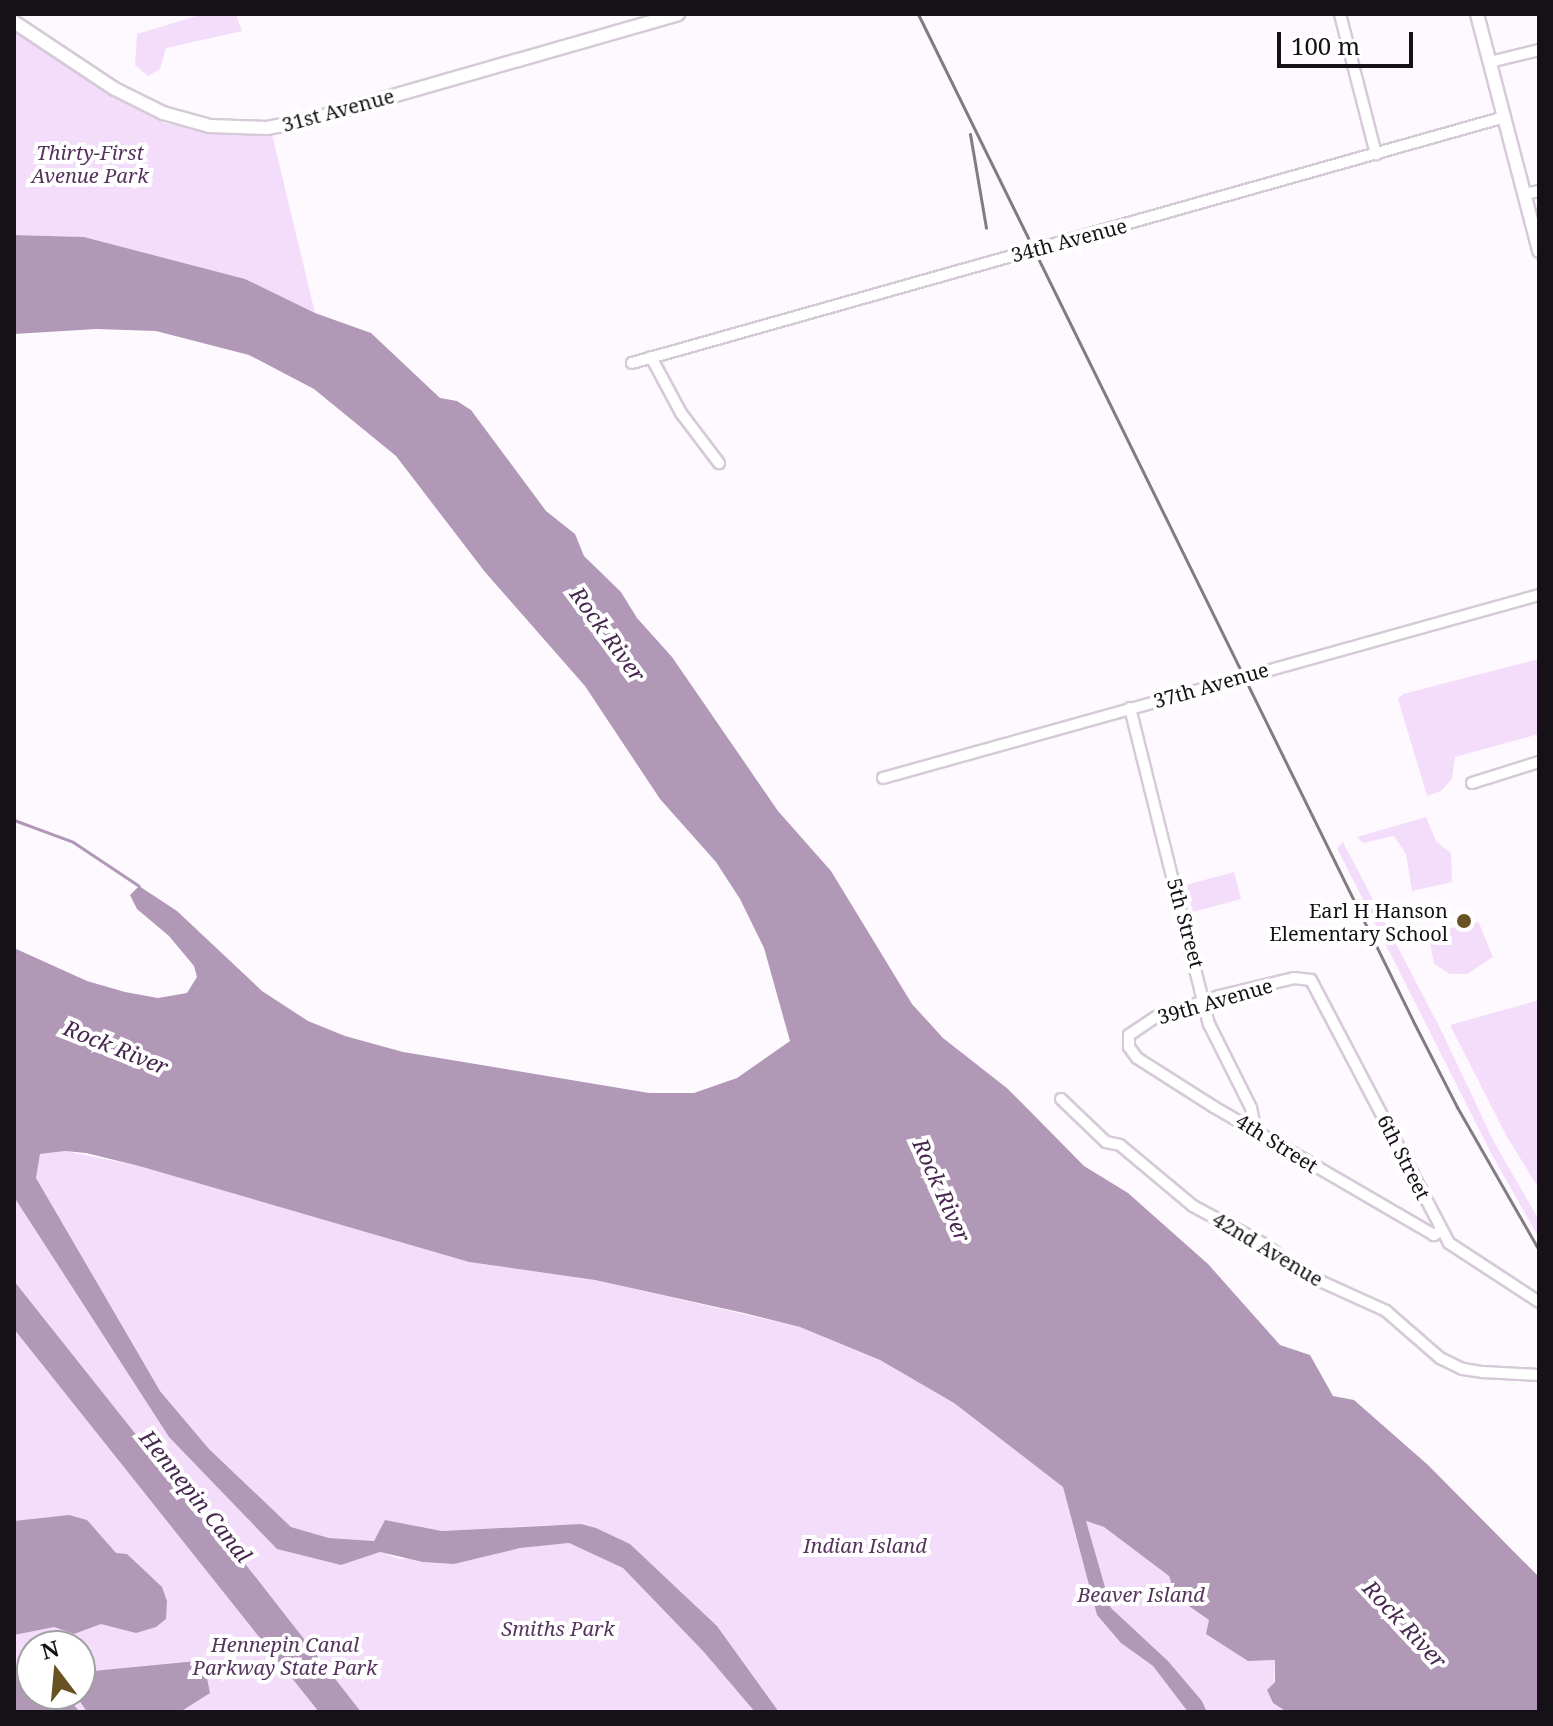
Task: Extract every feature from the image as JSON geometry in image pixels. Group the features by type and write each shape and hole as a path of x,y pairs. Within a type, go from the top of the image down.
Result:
{"street":[{"name":"31st Avenue","path":"14,22 115,89 163,113 210,126 267,128 324,116 678,14"},
{"path":"1340,14 1376,154"},
{"path":"1477,14 1539,251"},
{"path":"1490,62 1539,50"},
{"name":"34th Avenue","path":"632,363 1505,117"},
{"path":"1524,194 1539,191"},
{"path":"651,357 681,413 719,463"},
{"name":"37th Avenue","path":"883,778 1539,595"},
{"name":"5th Street","path":"1130,708 1209,1024 1251,1108 1256,1131"},
{"path":"1472,783 1539,762"},
{"name":"39th Avenue","path":"1129,1035 1146,1021 1205,1001 1306,977"},
{"name":"6th Street","path":"1306,977 1319,991 1441,1230 1460,1252 1539,1302"},
{"name":"4th Street","path":"1129,1035 1129,1047 1137,1058 1434,1235 1441,1230"},
{"name":"42nd Avenue","path":"1061,1099 1106,1142 1120,1145 1193,1206 1254,1238 1298,1271 1386,1311 1440,1358 1473,1370 1539,1375"}],"green space":[{"path":"203,14 236,14 242,31 166,48 160,69 148,76 135,65 137,34"},
{"name":"Thirty-First Avenue Park","path":"14,26 164,123 226,135 272,134 315,313 245,279 84,237 14,235"},
{"path":"1539,659 1539,734 1455,757 1452,779 1441,791 1427,796 1398,699 1403,694"},
{"path":"1426,817 1436,841 1451,853 1452,882 1412,891 1406,854 1394,836 1363,843 1357,837"},
{"path":"1343,842 1441,1030 1494,1142 1539,1220 1539,1238 1491,1153 1337,848"},
{"path":"1234,872 1241,899 1193,912 1186,885"},
{"path":"1470,921 1479,923 1493,957 1467,974 1450,974 1434,964 1429,937"},
{"path":"1539,1000 1539,1189 1506,1135 1450,1025"},
{"name":"Indian Island","path":"65,1151 139,1166 469,1262 595,1280 800,1327 880,1360 954,1403 1063,1487 1097,1615 1121,1643 1153,1666 1188,1712 779,1712 717,1626 630,1544 551,1525 442,1531 385,1520 374,1541 329,1538 291,1527 209,1449 160,1391 98,1289 36,1178 40,1154"},
{"path":"14,1197 169,1437 341,1565 380,1552 400,1559 569,1543 623,1568 703,1651 755,1712 14,1712"},
{"name":"Beaver Island","path":"1085,1521 1104,1527 1169,1576 1176,1597 1275,1660 1273,1703 1287,1712 1207,1712 1202,1701 1168,1661 1111,1608"}],"water":[{"name":"Rock River","path":"14,235 84,237 245,279 315,313 371,333 440,398 457,401 471,410 546,511 575,534 584,556 621,592 637,618 672,657 778,811 831,871 912,1004 943,1038 1008,1089 1084,1166 1128,1193 1208,1264 1280,1345 1310,1355 1333,1396 1354,1400 1428,1465 1539,1577 1539,1712 1287,1712 1273,1703 1267,1690 1275,1682 1275,1660 1248,1661 1206,1634 1209,1620 1176,1597 1169,1576 1104,1527 1086,1521 1111,1608 1168,1661 1202,1701 1207,1712 1188,1712 1153,1666 1121,1643 1097,1615 1063,1487 954,1403 880,1360 800,1327 744,1313 595,1280 469,1262 86,1153 65,1151 40,1154 36,1178 160,1391 209,1449 291,1527 329,1538 374,1541 385,1520 442,1531 581,1524 596,1528 630,1544 717,1626 779,1712 755,1712 703,1651 623,1568 569,1543 520,1548 454,1564 423,1562 380,1552 341,1565 277,1549 169,1437 14,1197 14,948 87,981 125,992 158,998 187,993 197,977 194,966 169,936 137,909 130,895 139,886 177,911 262,991 308,1021 345,1036 403,1052 649,1093 694,1093 737,1078 790,1041 764,948 740,899 716,862 660,799 585,686 485,572 396,456 314,389 249,355 156,331 96,329 14,334"},
{"path":"14,1281 188,1500 225,1538 361,1712 319,1712 14,1329"},
{"path":"69,1515 87,1520 116,1553 127,1554 162,1587 167,1601 166,1619 156,1627 136,1633 101,1624 85,1630 54,1627 16,1630 14,1635 14,1521"},
{"path":"197,1661 205,1668 210,1693 180,1712 87,1712 86,1710 96,1710 96,1671"},
{"path":"14,1665 16,1710 80,1712 14,1712"}],"waterway":[{"path":"14,820 73,842 139,886"}],"railway":[{"path":"918,14 1413,1021 1457,1107 1539,1250"},
{"path":"970,134 986,228"}],"place":[{"name":"Earl H Hanson Elementary School","path":"1464,921"}],"water label":[{"name":"Hennepin Canal","path":"196,1496"}],"park label":[{"name":"Smiths Park","path":"558,1628"},
{"name":"Hennepin Canal Parkway State Park","path":"285,1656"}]}
